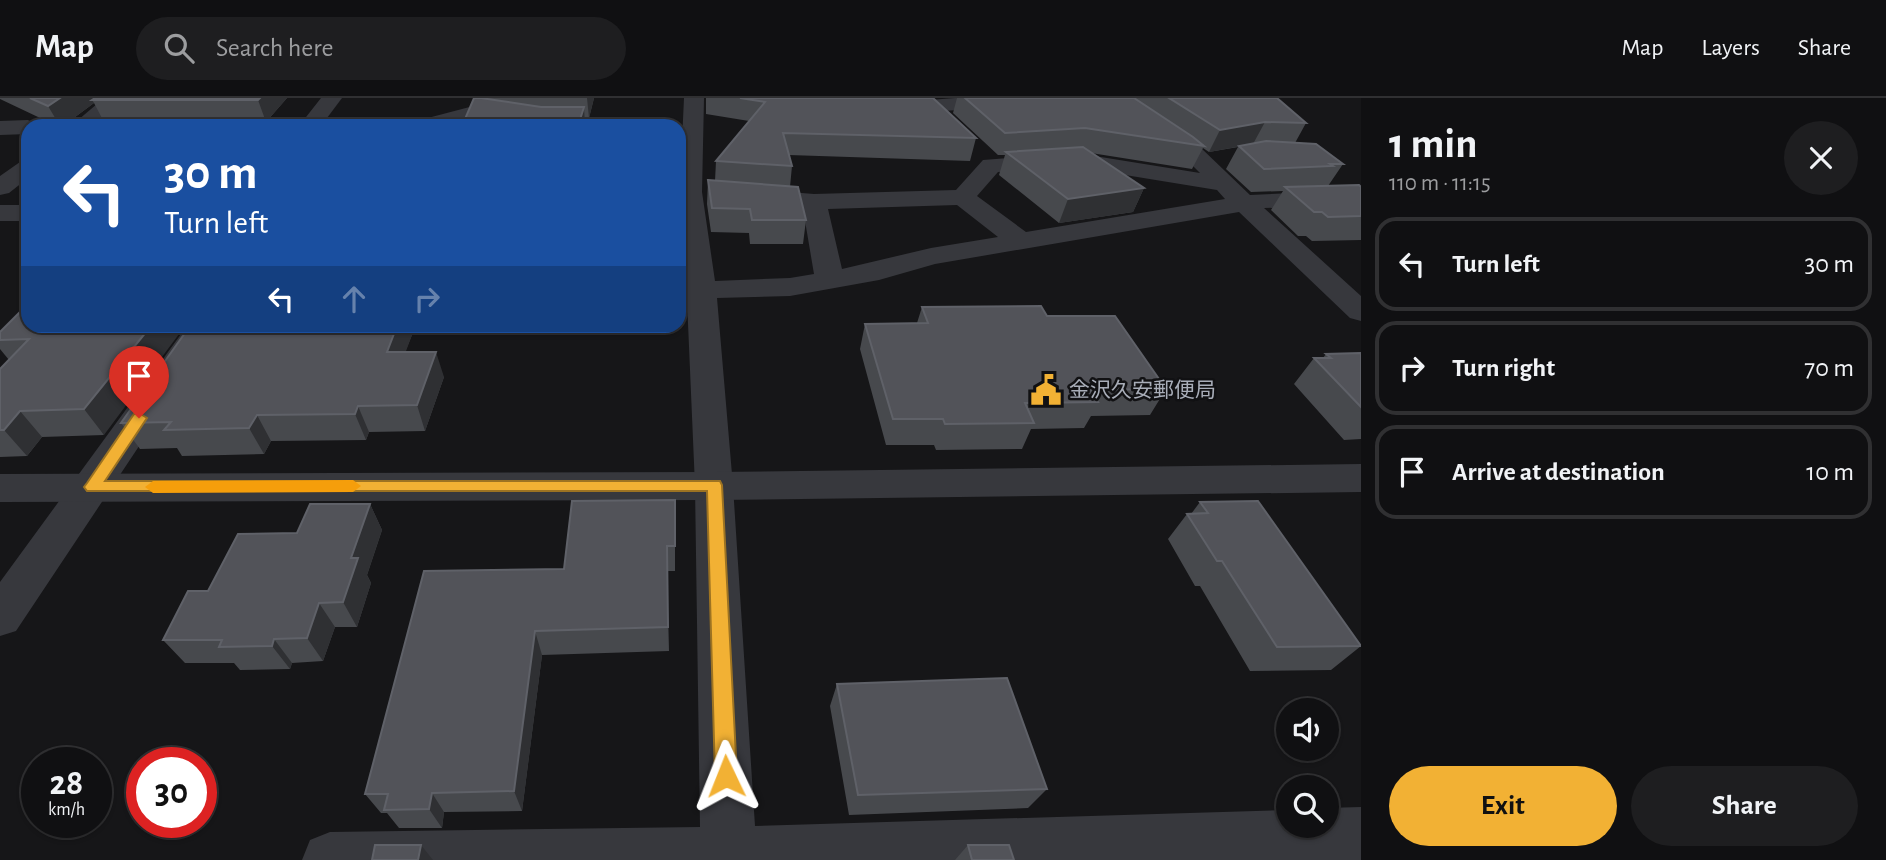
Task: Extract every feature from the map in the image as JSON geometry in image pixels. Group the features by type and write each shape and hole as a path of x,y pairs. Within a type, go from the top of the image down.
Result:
{"street":[{"path":"91,119 117,98"},
{"path":"316,119 332,98"},
{"path":"686,136 694,98"},
{"path":"864,108 932,108 1038,98"},
{"path":"1109,98 1192,152 1361,312"},
{"path":"437,119 462,107 540,119"},
{"path":"932,108 952,127"},
{"path":"0,128 21,127"},
{"path":"686,144 704,193 690,290 714,485 729,857"},
{"path":"971,146 991,165"},
{"path":"1204,163 1228,158"},
{"path":"963,197 991,165 1076,160 1263,200 1361,198"},
{"path":"0,188 21,172"},
{"path":"704,193 814,202 963,197 1022,242"},
{"path":"690,290 790,287 830,280 879,271 931,256 1022,242 1234,193"},
{"path":"814,202 830,280"},
{"path":"0,213 21,213"},
{"path":"0,617 198,333"},
{"path":"0,488 714,485 1361,478"},
{"path":"330,860 729,857 1361,835"}],"building":[{"path":"30,98 60,98 48,106"},
{"path":"95,98 260,98 92,100"},
{"path":"474,98 541,107 584,107 580,119 465,119"},
{"path":"740,98 933,98 976,138 783,133 792,166 716,161 765,102"},
{"path":"965,98 1134,98 1204,146 1085,128 1005,133"},
{"path":"1169,98 1277,98 1306,123 1265,122 1220,130"},
{"path":"1266,141 1316,144 1343,164 1264,169 1239,146"},
{"path":"1083,147 1144,188 1068,199 1006,152"},
{"path":"708,180 798,187 806,220 752,220 750,209 712,208"},
{"path":"1359,185 1361,216 1328,217 1322,212 1314,212 1285,187"},
{"path":"1041,306 1047,316 1115,316 1166,389 1090,390 1098,402 1025,403 1034,423 945,424 943,419 893,419 865,324 928,323 922,307"},
{"path":"21,311 21,333 145,333 84,409 20,411 4,430 0,430 0,369 29,339 0,340 0,332"},
{"path":"185,333 394,333 387,352 436,352 417,405 358,406 355,414 257,415 249,428 164,430 171,422 121,423"},
{"path":"1361,353 1361,407 1314,358 1331,358 1326,354"},
{"path":"675,500 675,546 667,546 668,627 535,631 514,791 432,793 429,809 384,810 388,794 365,794 424,571 564,569 572,501"},
{"path":"1258,501 1361,646 1277,647 1222,561 1217,561 1187,514 1208,513 1200,502"},
{"path":"310,504 370,504 351,558 358,558 343,602 319,603 307,638 274,639 272,646 219,647 222,640 163,640 188,591 208,591 238,534 297,533"},
{"path":"1007,678 1047,789 858,795 837,684"},
{"path":"375,845 421,845 418,860 372,860"},
{"path":"968,845 1009,845 1014,860 972,860"}],"slow traffic":[{"path":"153,487 353,486"}],"place":[{"name":"金沢久安郵便局","path":"1046,390"}],"route":[{"path":"139,418 92,487 714,485 726,776"}]}
